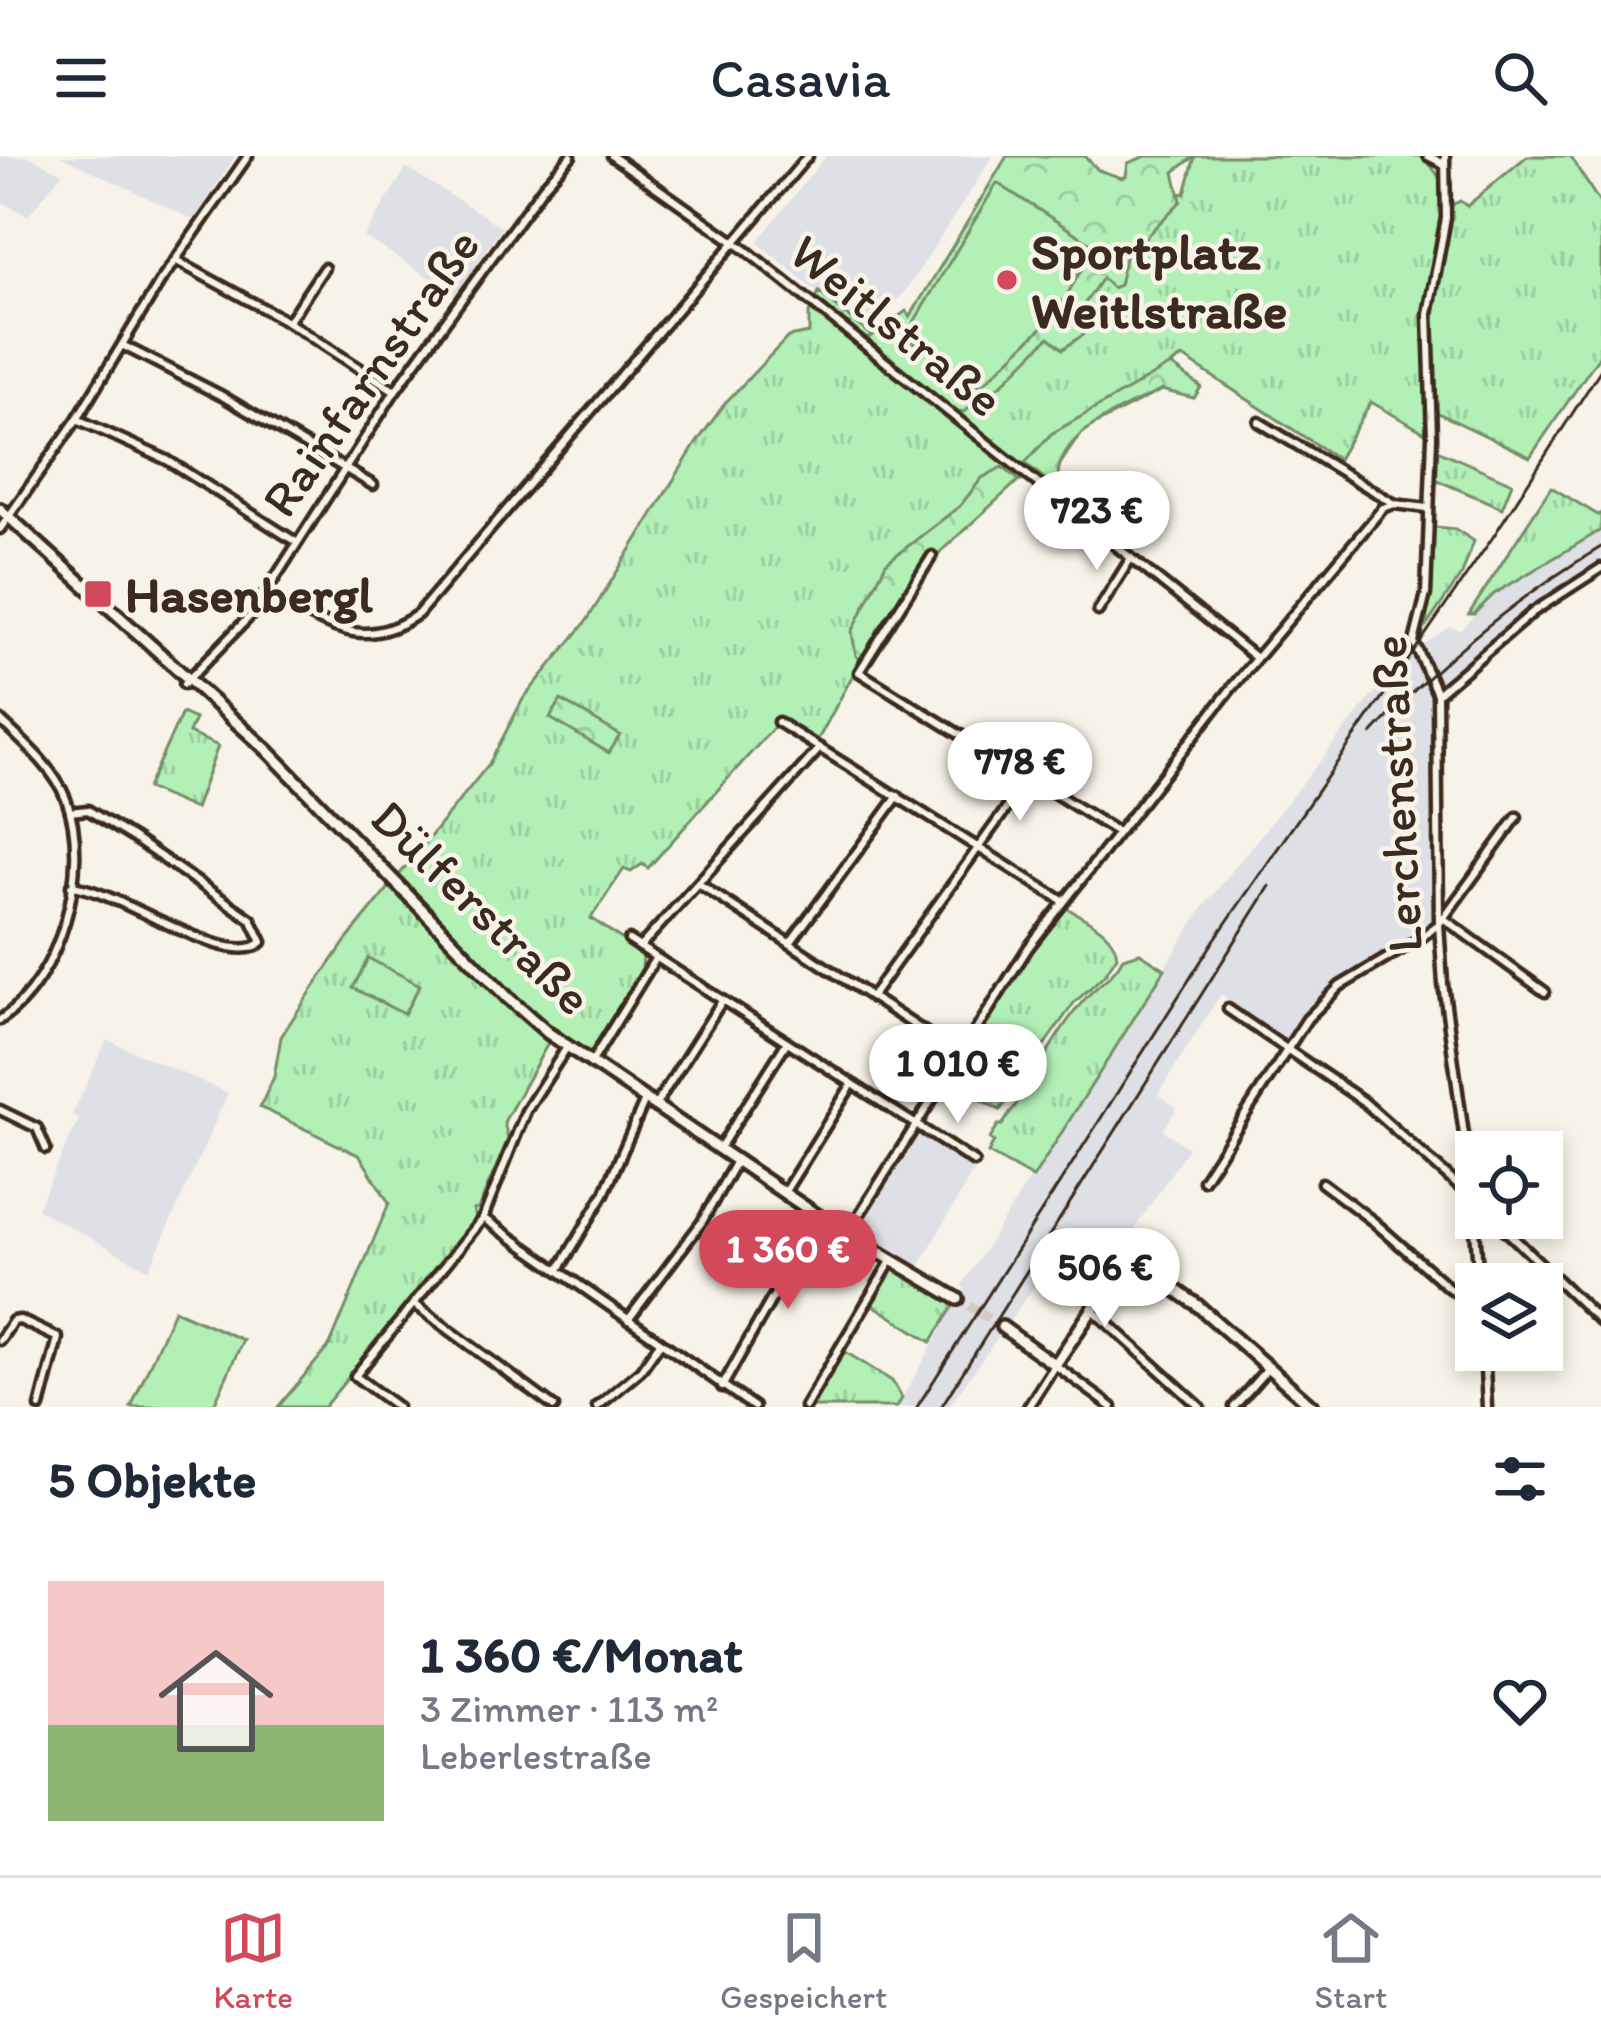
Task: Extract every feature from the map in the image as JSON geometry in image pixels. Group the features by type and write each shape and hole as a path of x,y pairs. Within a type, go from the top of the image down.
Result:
{"main road":[{"name":"Dülferstraße","path":"5,513 322,805 508,998 567,1047 824,1220 958,1299"},
{"path":"1002,1327 1055,1365 1120,1268 1129,1262 1147,1267 1171,1285 1313,1407"}],"street":[{"path":"0,529 5,513 77,419 175,260 248,156"},
{"name":"Rainfarnstraße","path":"188,681 252,614 395,391 543,187 572,156"},
{"name":"Weitlstraße","path":"612,156 736,243 1256,658"},
{"path":"266,593 346,633 385,632 418,614 808,156"},
{"path":"1428,156 1444,160"},
{"name":"Lerchenstraße","path":"1444,160 1445,218 1428,314 1432,436 1426,594 1414,642 1437,694 1445,1004 1464,1131"},
{"path":"175,260 288,322 395,391"},
{"path":"288,322 324,268"},
{"path":"122,345 222,396 373,485"},
{"path":"77,419 166,460 296,542"},
{"path":"1259,422 1395,504 1427,508"},
{"path":"847,1234 1028,948 1063,901 1376,514 1395,504"},
{"path":"932,556 859,672 1117,832"},
{"path":"1098,610 1131,558"},
{"path":"1437,694 1533,612 1601,568"},
{"path":"252,614 269,604 288,602"},
{"path":"0,721 44,764 63,792 74,845 60,935 40,983 0,1020"},
{"path":"778,722 1063,901"},
{"path":"640,947 820,748"},
{"path":"872,996 1029,777"},
{"path":"790,943 898,796"},
{"path":"70,812 80,809 97,814 151,850 251,919 262,942 243,952 225,949 82,886 71,886"},
{"path":"1203,1180 1307,1018 1340,986 1419,940 1441,921 1517,818"},
{"path":"699,884 960,1054"},
{"path":"1441,921 1545,992"},
{"path":"629,940 974,1162"},
{"path":"591,1063 655,959"},
{"path":"560,1268 650,1103 722,1001"},
{"path":"1228,1009 1363,1101 1455,1183"},
{"path":"719,1149 787,1042"},
{"path":"397,1407 355,1376 483,1218 526,1111 567,1047"},
{"path":"784,1193 852,1084"},
{"path":"0,1110 38,1128 46,1149"},
{"path":"628,1320 702,1222 736,1161"},
{"path":"1322,1183 1455,1292"},
{"path":"483,1218 754,1407"},
{"path":"722,1388 771,1300 824,1220"},
{"path":"1515,1239 1601,1322"},
{"path":"806,1407 891,1261"},
{"path":"414,1304 554,1407"},
{"path":"1092,1309 1200,1407"},
{"path":"0,1340 13,1321 20,1320 58,1338 40,1407"},
{"path":"597,1407 640,1371 660,1343"},
{"path":"1028,1407 1055,1365 1112,1407"},
{"path":"1234,1407 1270,1366"},
{"path":"1485,1371 1487,1407"}],"shaded area":[{"path":"0,156 28,156 62,173 28,216 0,201"},
{"path":"60,156 235,156 194,220"},
{"path":"826,156 993,156 903,295 862,329 757,242"},
{"path":"406,168 502,227 456,294 364,237"},
{"path":"1601,530 1601,563 1547,597 1437,686 1438,928 1339,989 1290,1045 1221,994 1158,1094 1177,1108 1163,1130 1188,1148 1117,1256 1075,1230 948,1407 897,1407 965,1289 966,1279 1204,906 1416,641 1422,646 1450,627 1461,630 1494,594"},
{"path":"107,1040 228,1093 149,1270 37,1209 79,1119 72,1115"},
{"path":"918,1127 978,1163 917,1270 850,1236"}],"green space":[{"path":"1007,156 1085,156 1098,170 1122,178 1128,163 1146,156 1195,156 1174,172 1181,201 1125,258 1119,285 1112,288 1102,278 1085,303 1084,334 1063,349 1049,337 1002,384 964,412 954,410 867,339 906,311 910,317"},
{"path":"1195,156 1424,156 1439,177 1442,196 1450,206 1460,201 1467,206 1527,156 1570,156 1601,205 1601,353 1530,457 1436,412 1429,435 1371,402 1338,459 1183,357 1171,365 1201,387 1194,398 1162,390 1082,431 1057,469 1053,486 1018,480 939,553 927,557 861,660 815,745 774,727 648,868 642,864 631,872 624,869 591,918 643,954 642,970 589,1054 556,1029 504,1122 508,1139 478,1209 473,1210 477,1220 324,1407 278,1407 330,1345 389,1203 360,1156 260,1107 274,1077 281,1037 345,942 489,764 523,699 586,622 726,402 788,337 809,333 809,313 819,292 958,408 1168,191 1185,194"},
{"name":"Sportplatz Weitlstraße","path":"997,183 1095,246 1056,314 981,386 905,337"},
{"path":"1171,365 1201,387 1194,398 1162,390 1096,423 1068,448 1053,486 1025,463 1051,434"},
{"path":"1435,449 1512,483 1502,508 1432,478"},
{"path":"1002,467 1019,480 939,553 927,557 861,660 852,632 886,563 960,506 982,478"},
{"path":"1551,487 1601,513 1601,530 1469,614"},
{"path":"1426,526 1455,529 1474,541 1462,574 1416,641 1426,598"},
{"path":"561,700 620,735 609,753 550,718"},
{"path":"182,713 195,719 189,733 218,746 195,809 147,788"},
{"path":"1067,908 1105,933 1117,956 1074,1003 1030,1065 982,1030 1033,950"},
{"path":"1140,953 1165,969 1033,1178 988,1153 998,1125 1013,1110 1073,1013 1123,958"},
{"path":"368,958 420,985 404,1014 353,988"},
{"path":"979,1041 1002,1062 1011,1062 1024,1072 1000,1110 951,1084 974,1042"},
{"path":"895,1267 956,1302 931,1342 870,1303 887,1272"},
{"path":"174,1310 243,1340 213,1407 131,1407"},
{"path":"844,1351 892,1381 902,1398 897,1407 809,1407"}],"tunnel":[{"path":"958,1299 1002,1327"}],"railway":[{"path":"917,1407 1215,939 1493,537 1601,369"},
{"path":"1372,734 1480,632 1601,547"},
{"path":"941,1407 1270,886"}],"place":[{"name":"Sportplatz Weitlstraße","path":"1007,280"},
{"name":"Hasenbergl","path":"98,594"}]}
